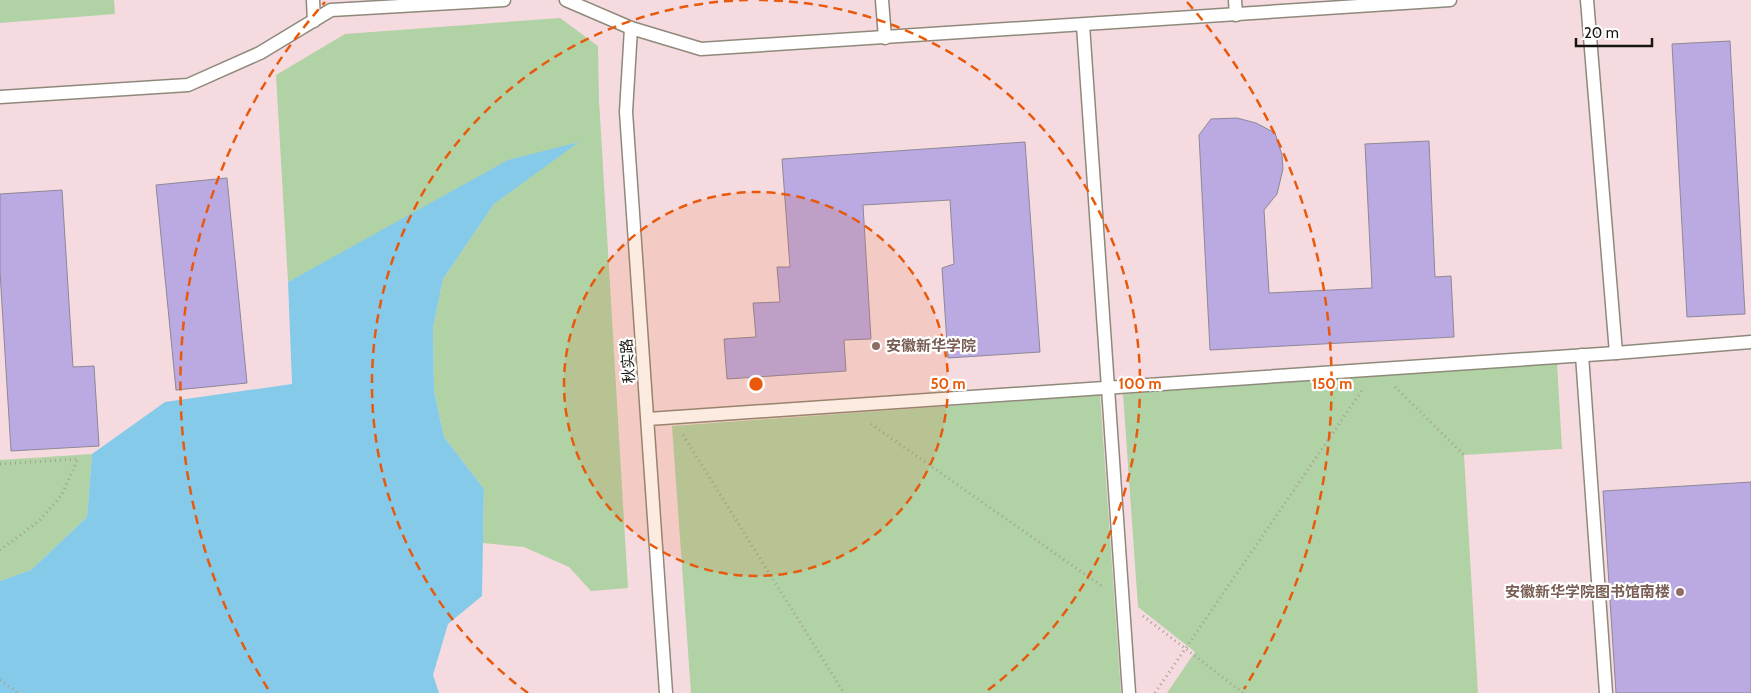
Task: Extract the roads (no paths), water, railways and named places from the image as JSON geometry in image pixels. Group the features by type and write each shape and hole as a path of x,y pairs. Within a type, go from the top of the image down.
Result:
{"lane":[{"path":"313,0 314,20"},
{"path":"0,97 188,85 260,54 331,10 504,0"},
{"path":"566,0 631,28 702,49 1450,0"},
{"path":"882,0 885,38"},
{"path":"1234,0 1236,15"},
{"path":"1587,0 1616,353"},
{"path":"1083,25 1129,693"},
{"name":"秋实路","path":"631,28 626,112 666,693"},
{"path":"648,419 1616,353 1751,342"},
{"path":"1582,355 1606,693"}],"water":[{"path":"579,142 494,204 443,279 433,328 434,391 444,437 484,489 482,596 448,624 433,675 439,693 0,693 0,581 31,570 87,517 92,454 165,402 292,384 288,282 508,160"}],"place":[{"name":"安徽新华学院","path":"876,346"},
{"name":"安徽新华学院图书馆南楼","path":"1680,592"}]}
